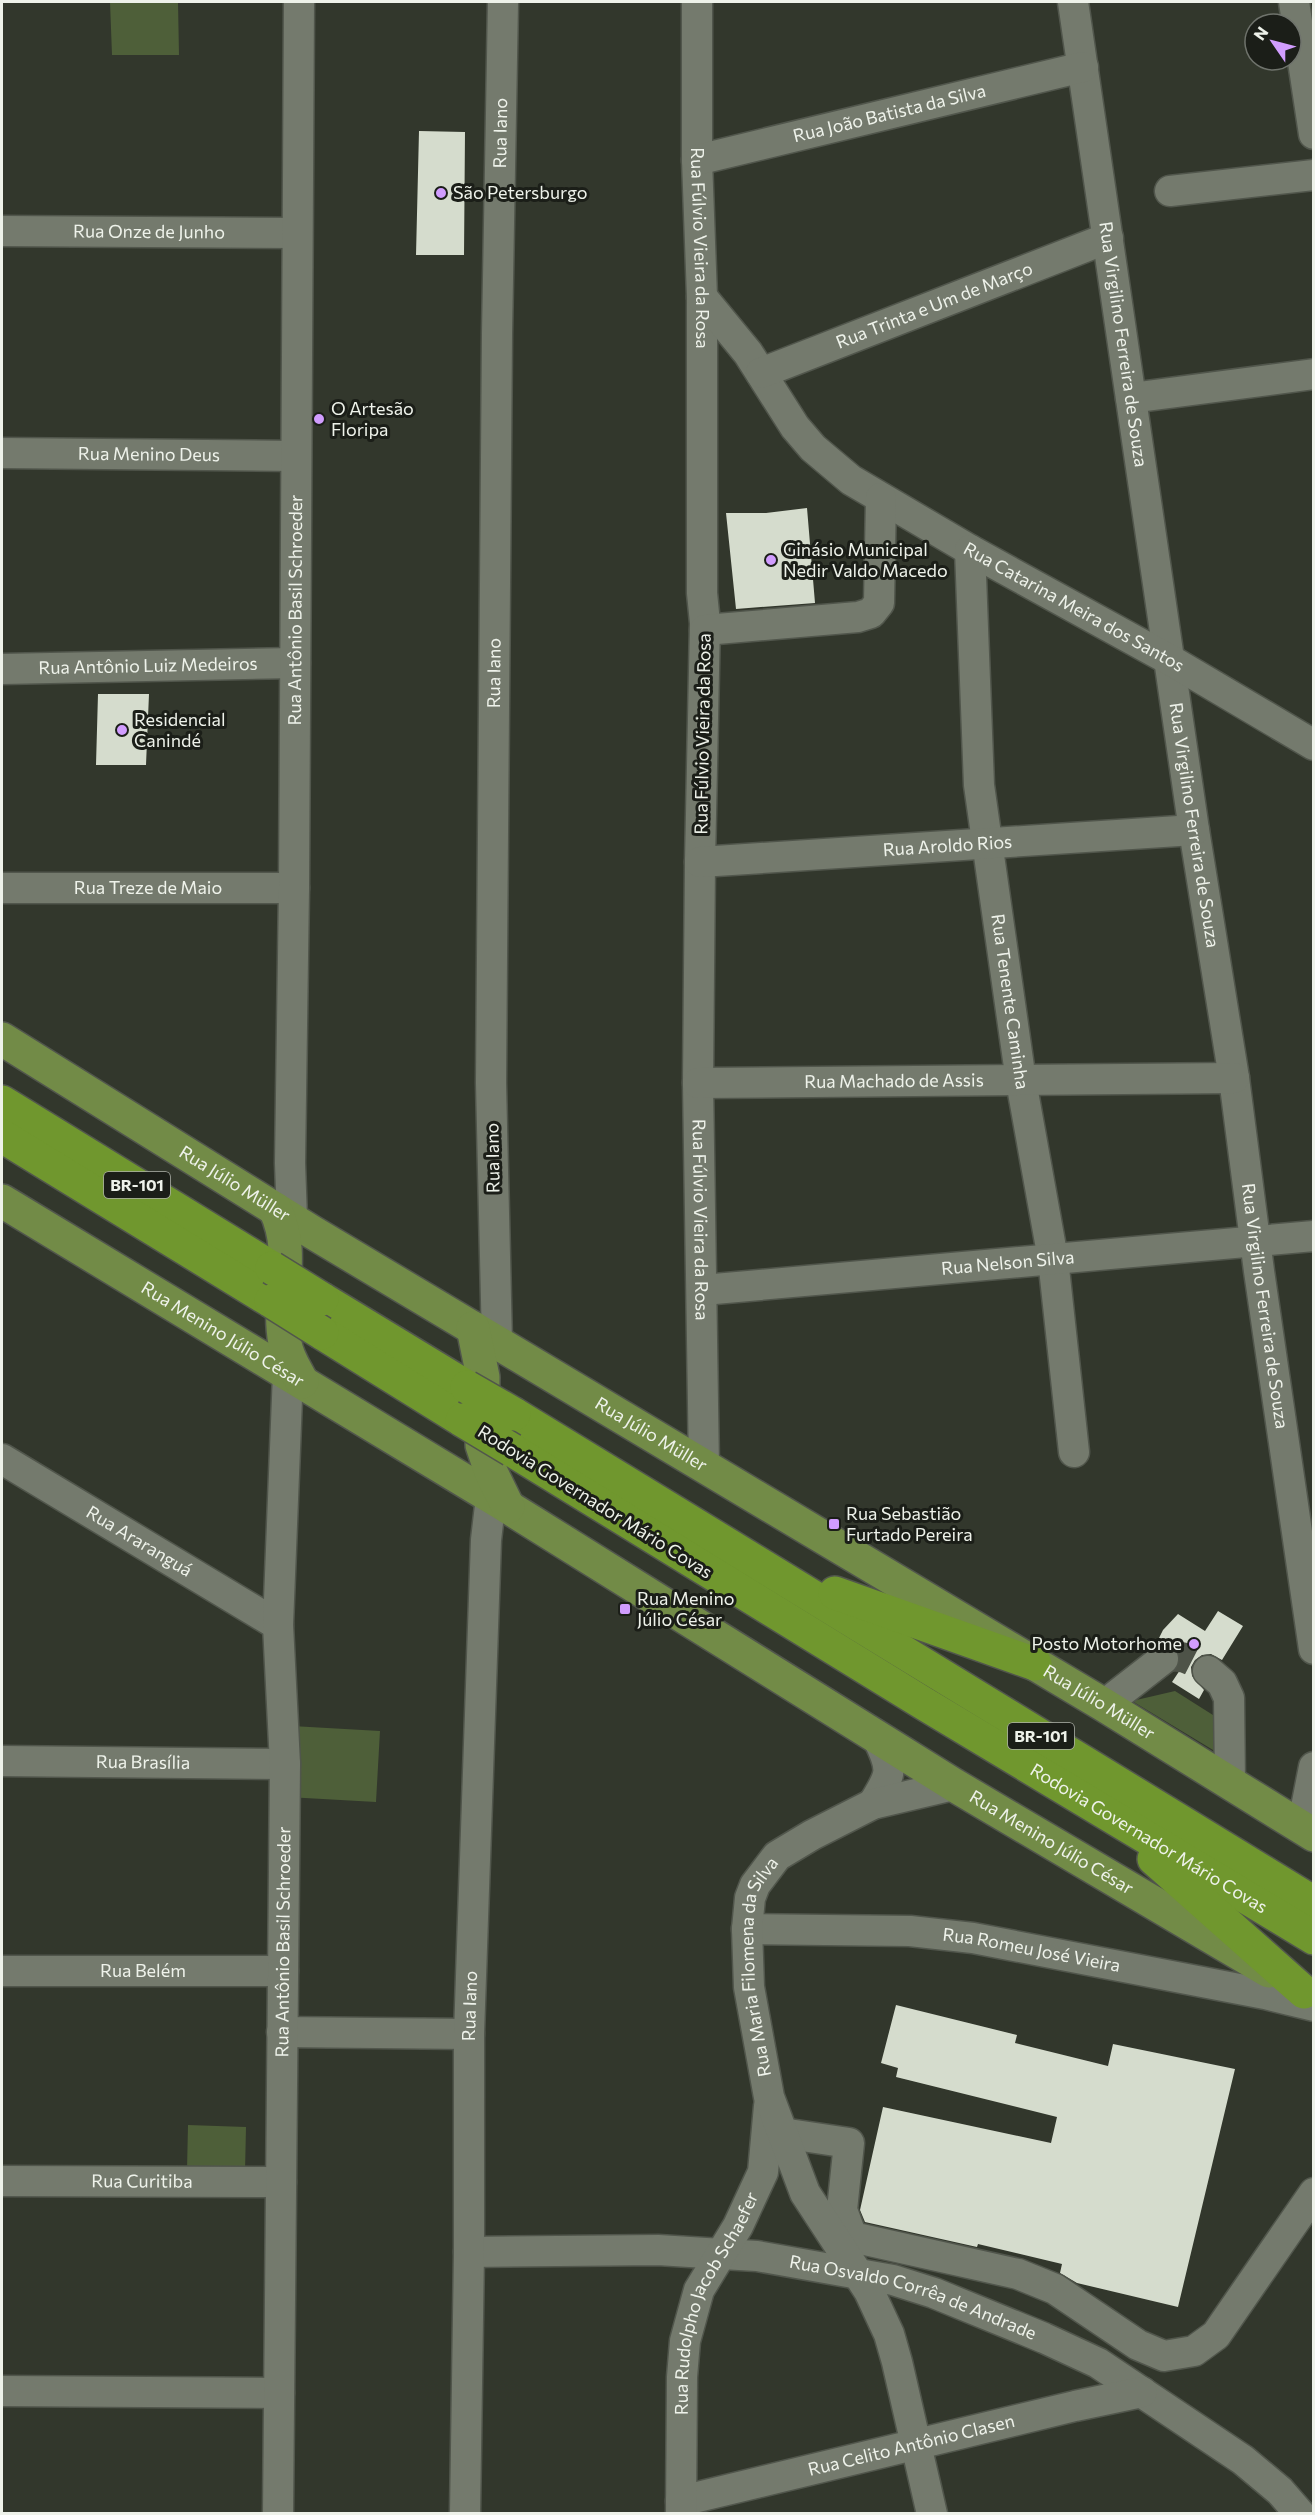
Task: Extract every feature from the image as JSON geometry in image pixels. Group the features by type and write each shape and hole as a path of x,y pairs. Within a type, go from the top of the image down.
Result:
{"highway":[{"name":"Rodovia Governador Mário Covas","path":"2,1102 280,1260 322,1299 475,1382 514,1414 1314,1903"},
{"name":"Rodovia Governador Mário Covas","path":"2,1136 277,1314 322,1333 485,1438 1314,1938"},
{"path":"768,1569 1035,1664"},
{"path":"1093,1804 1310,1999"}],"main road":[{"name":"Rua Júlio Müller","path":"2,1039 293,1220 1104,1705 1308,1832"},
{"name":"Rua Menino Júlio César","path":"2,1201 500,1502 878,1739 1310,1999"},
{"name":"Rua Antônio Basil Schroeder","path":"293,1220 282,1225 277,1314 296,1377"},
{"path":"252,1351 266,1347 276,1339 277,1314"},
{"name":"Rua Iano","path":"495,1341 475,1382 491,1473 500,1502"},
{"path":"450,1472 469,1461 485,1438"}],"street":[{"name":"Rua Antônio Basil Schroeder","path":"293,1220 290,1163 294,888 299,2"},
{"name":"Rua Iano","path":"495,1341 491,1083 497,358 503,2"},
{"name":"Rua Fúlvio Vieira da Rosa","path":"697,2 702,297 702,593 705,630 698,1083 704,1467"},
{"name":"Rua Virgilino Ferreira de Souza","path":"1073,2 1194,830 1234,1078 1255,1241 1314,1649"},
{"path":"1294,2 1314,134"},
{"name":"Rua João Batista da Silva","path":"698,160 1083,67"},
{"path":"1170,192 1314,175"},
{"name":"Rua Onze de Junho","path":"2,231 297,233"},
{"name":"Rua Trinta e Um de Março","path":"761,373 1108,238"},
{"name":"Rua Catarina Meira dos Santos","path":"702,297 748,353 780,405 813,448 851,480 970,550 1170,660 1314,745"},
{"path":"1131,398 1314,374"},
{"name":"Rua Menino Deus","path":"2,453 296,456"},
{"path":"705,630 858,617 871,613 879,603 881,498"},
{"name":"Rua Tenente Caminha","path":"970,550 976,757 1021,1081 1053,1259 1074,1452"},
{"name":"Rua Antônio Luiz Medeiros","path":"2,669 295,663"},
{"name":"Rua Aroldo Rios","path":"700,862 1194,830"},
{"name":"Rua Treze de Maio","path":"2,888 294,888"},
{"name":"Rua Machado de Assis","path":"698,1083 1234,1078"},
{"name":"Rua Nelson Silva","path":"703,1290 1314,1236"},
{"name":"Rua Antônio Basil Schroeder","path":"278,2514 285,1764 278,1625 296,1377"},
{"name":"Rua Araranguá","path":"2,1460 278,1625"},
{"name":"Rua Iano","path":"465,2514 469,2252 469,2034 486,1540 500,1502"},
{"path":"1104,1705 1163,1659"},
{"path":"1208,1671 1222,1683 1229,1698 1230,1782"},
{"path":"873,1804 889,1777 890,1768 878,1739"},
{"name":"Rua Brasília","path":"2,1761 285,1764"},
{"path":"1308,1832 1314,1767"},
{"name":"Rua Maria Filomena da Silva","path":"932,2514 889,2334 869,2291 806,2193 769,2097 749,1987 747,1929 750,1898 755,1885 777,1856 873,1804 954,1785"},
{"name":"Rua Romeu José Vieira","path":"747,1929 910,1931 973,1938 1265,1994 1310,1999"},
{"name":"Rua Belém","path":"2,1971 283,1971"},
{"path":"282,2032 469,2034"},
{"name":"Rua Rudolpho Jacob Schaefer","path":"681,2507 682,2377 685,2341 699,2290 742,2218 763,2172 769,2097"},
{"path":"782,2133 849,2143 842,2210 852,2237 1018,2274 1055,2289 1138,2345 1164,2356 1194,2351 1216,2335 1314,2193"},
{"name":"Rua Curitiba","path":"2,2181 281,2182"},
{"name":"Rua Osvaldo Corrêa de Andrade","path":"469,2252 658,2250 757,2256 893,2280 934,2293 1044,2338 1098,2364 1243,2460 1280,2491 1300,2514"},
{"path":"2,2391 279,2392"},
{"name":"Rua Celito Antônio Clasen","path":"681,2507 916,2445 1142,2392"}],"green space":[{"path":"110,2 178,2 179,55 112,55"},
{"path":"1175,1691 1224,1722 1223,1756 1132,1701"},
{"path":"292,1726 380,1731 376,1802 287,1797"},
{"path":"188,2125 246,2127 245,2172 187,2170"}],"building":[{"name":"São Petersburgo","path":"419,131 465,132 464,255 416,255"},
{"name":"Ginásio Municipal Nedir Valdo Macedo","path":"807,508 815,603 736,609 726,513 766,513"},
{"name":"Residencial Canindé","path":"98,694 149,694 146,765 96,765"},
{"name":"Posto Motorhome","path":"1218,1611 1243,1626 1222,1660 1211,1654 1202,1655 1195,1660 1191,1667 1192,1676 1204,1690 1199,1699 1172,1682 1180,1670 1177,1669 1180,1657 1177,1649 1169,1643 1156,1644 1163,1630 1178,1614 1205,1631"},
{"path":"896,2005 1017,2035 1015,2043 1108,2066 1113,2044 1235,2069 1178,2307 1077,2283 1060,2273 1062,2264 978,2244 977,2247 865,2222 860,2210 883,2107 1051,2143 1057,2117 896,2077 898,2068 881,2063"}],"tunnel":[{"path":"1163,1659 1182,1657 1208,1671"}],"place":[{"name":"São Petersburgo","path":"441,193"},
{"name":"O Artesão Floripa","path":"319,419"},
{"name":"Ginásio Municipal Nedir Valdo Macedo","path":"771,560"},
{"name":"Residencial Canindé","path":"122,730"},
{"name":"Rua Sebastião Furtado Pereira","path":"834,1524"},
{"name":"Rua Menino Júlio César","path":"625,1609"},
{"name":"Posto Motorhome","path":"1194,1644"}]}
